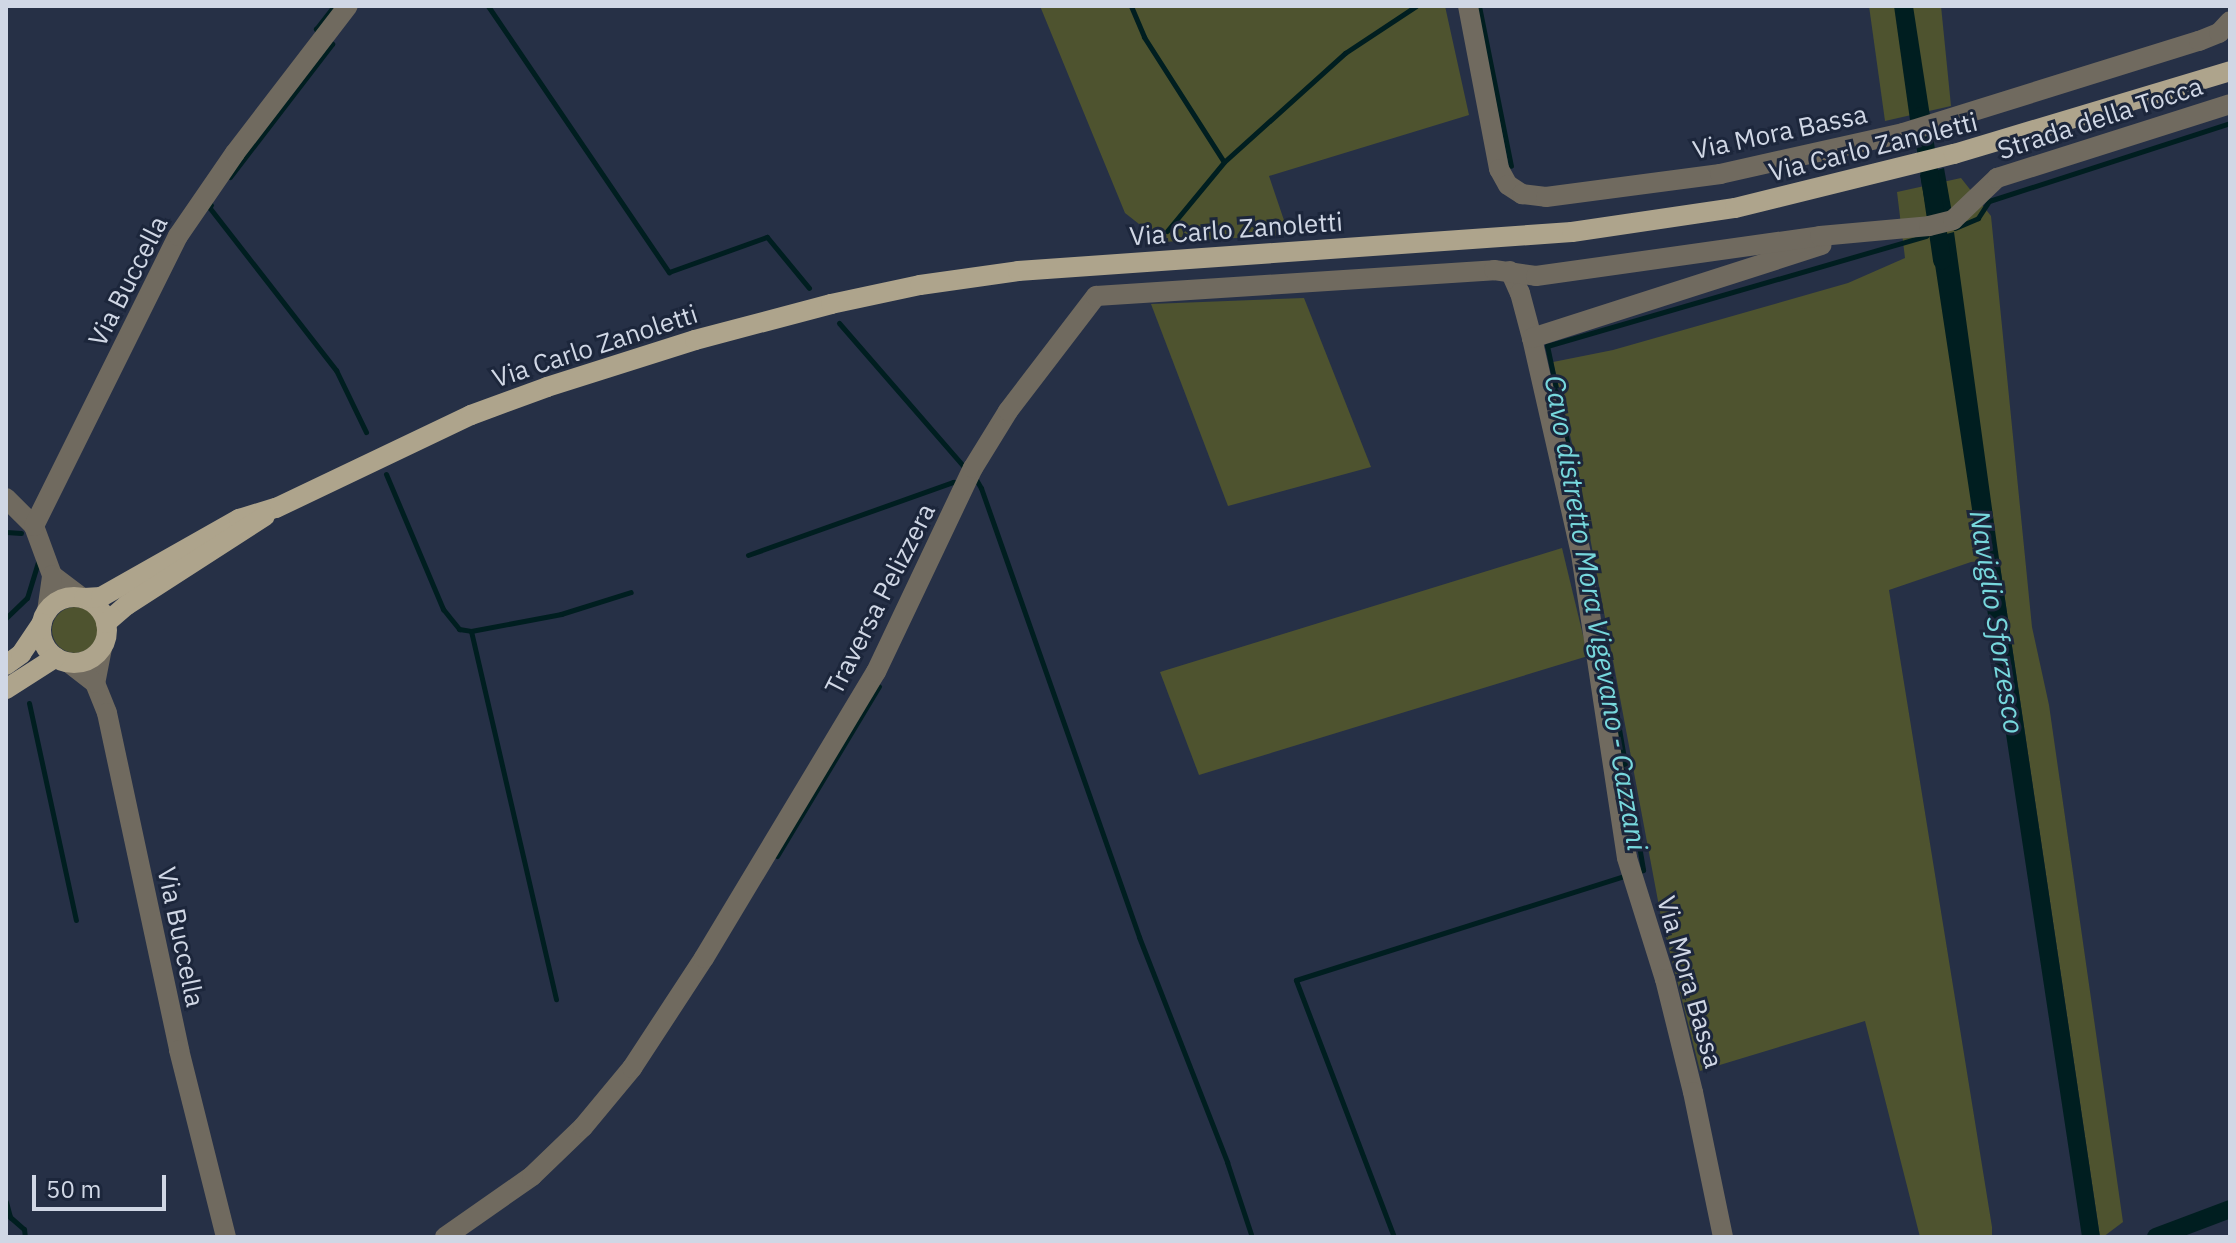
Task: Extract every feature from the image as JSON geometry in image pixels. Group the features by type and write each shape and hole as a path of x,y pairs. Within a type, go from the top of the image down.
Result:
{"main road":[{"name":"Via Carlo Zanoletti","path":"82,598 101,597 239,519 276,508 397,448 547,387 779,317 920,285 1032,270 1572,232 1735,208 1954,154 2227,69"},
{"name":"Via Carlo Zanoletti","path":"106,623 127,605 246,531 276,508"},
{"path":"6,665 21,654 44,618 61,599 82,598 99,607 106,623 102,648 87,660 62,659 6,689"},
{"path":"44,618 44,642 62,659"}],"street":[{"name":"Via Buccella","path":"34,526 178,236 235,153 348,6"},
{"name":"Via Mora Bassa","path":"1468,6 1499,169 1508,185 1522,194 1546,197 1720,174 1903,133 2199,41 2219,33 2230,21"},
{"name":"Strada della Tocca","path":"1510,271 1536,276 1929,226 1953,220 1997,178 2230,104"},
{"name":"Strada della Tocca","path":"1532,338 1860,233"},
{"name":"Via Mora Bassa","path":"1510,271 1520,293 1532,338 1581,554 1632,873 1686,1063 1723,1237"},
{"name":"Traversa Pelizzera","path":"445,1237 532,1176 583,1127 632,1068 704,958 876,672 973,468 1008,411 1096,296 1510,271"},
{"path":"6,498 34,526 52,575 44,618"},
{"path":"52,575 82,598"},
{"path":"62,659 95,683 102,648"},
{"name":"Via Buccella","path":"95,683 107,713 179,1050 226,1237"}],"green space":[{"path":"1040,6 1445,6 1469,115 1269,176 1289,235 1162,242 1125,213"},
{"path":"1869,6 1941,6 1951,106 1885,121"},
{"path":"1961,178 1991,216 2032,627 2049,705 2123,1222 2103,1237 2100,1237 1999,559 1971,562 1889,590 1992,1227 1992,1237 1920,1237 1865,1021 1700,1071 1661,917 1574,452 1553,362 1613,350 1848,283 1905,258 1897,192"},
{"path":"1304,298 1371,467 1228,506 1151,304"},
{"path":"1562,548 1588,656 1199,775 1160,672"},
{"path":"75,607 91,614 98,630 91,646 75,653 59,646 52,630 59,614"}],"water":[{"path":"1894,6 1913,6 1930,116 1910,120"},
{"path":"1944,168 1952,213 1928,219 1920,175"},
{"path":"1954,232 1997,545 2100,1237 2082,1237 1931,238"}],"waterway":[{"path":"320,33 316,29 334,6"},
{"path":"488,6 669,272 767,237 809,288"},
{"path":"1131,6 1144,37 1224,162"},
{"path":"1167,231 1224,162 1345,53 1416,6"},
{"path":"1479,6 1511,166"},
{"path":"230,177 332,44 327,40"},
{"name":"Naviglio Sforzesco","path":"1921,116 1942,260"},
{"name":"Cavo distretto Mora Vigevano - Cazzani","path":"1955,228 1978,218 1989,201 2230,123"},
{"path":"211,205 209,207 336,370 366,432"},
{"name":"Cavo distretto Mora Vigevano - Cazzani","path":"1582,513 1547,346 1926,236"},
{"path":"839,323 965,468"},
{"path":"386,474 443,609 459,629 471,631 561,614 631,592"},
{"path":"974,476 981,488 1139,937 1227,1162 1252,1237"},
{"path":"748,555 953,482 958,484"},
{"path":"6,532 21,533"},
{"path":"6,618 27,598 38,561"},
{"path":"471,631 556,999"},
{"name":"Cavo distretto Mora Vigevano - Cazzani","path":"1604,641 1643,870 1637,872"},
{"path":"777,856 879,686"},
{"path":"29,703 76,920"},
{"name":"Cavo distretto Mora Vigevano - Cazzani","path":"1394,1237 1296,980 1628,875"},
{"name":"Cavo distretto Mora Vigevano - Cazzani","path":"6,1202 10,1217 24,1229 25,1237"},
{"path":"2156,1237 2230,1209"}]}
